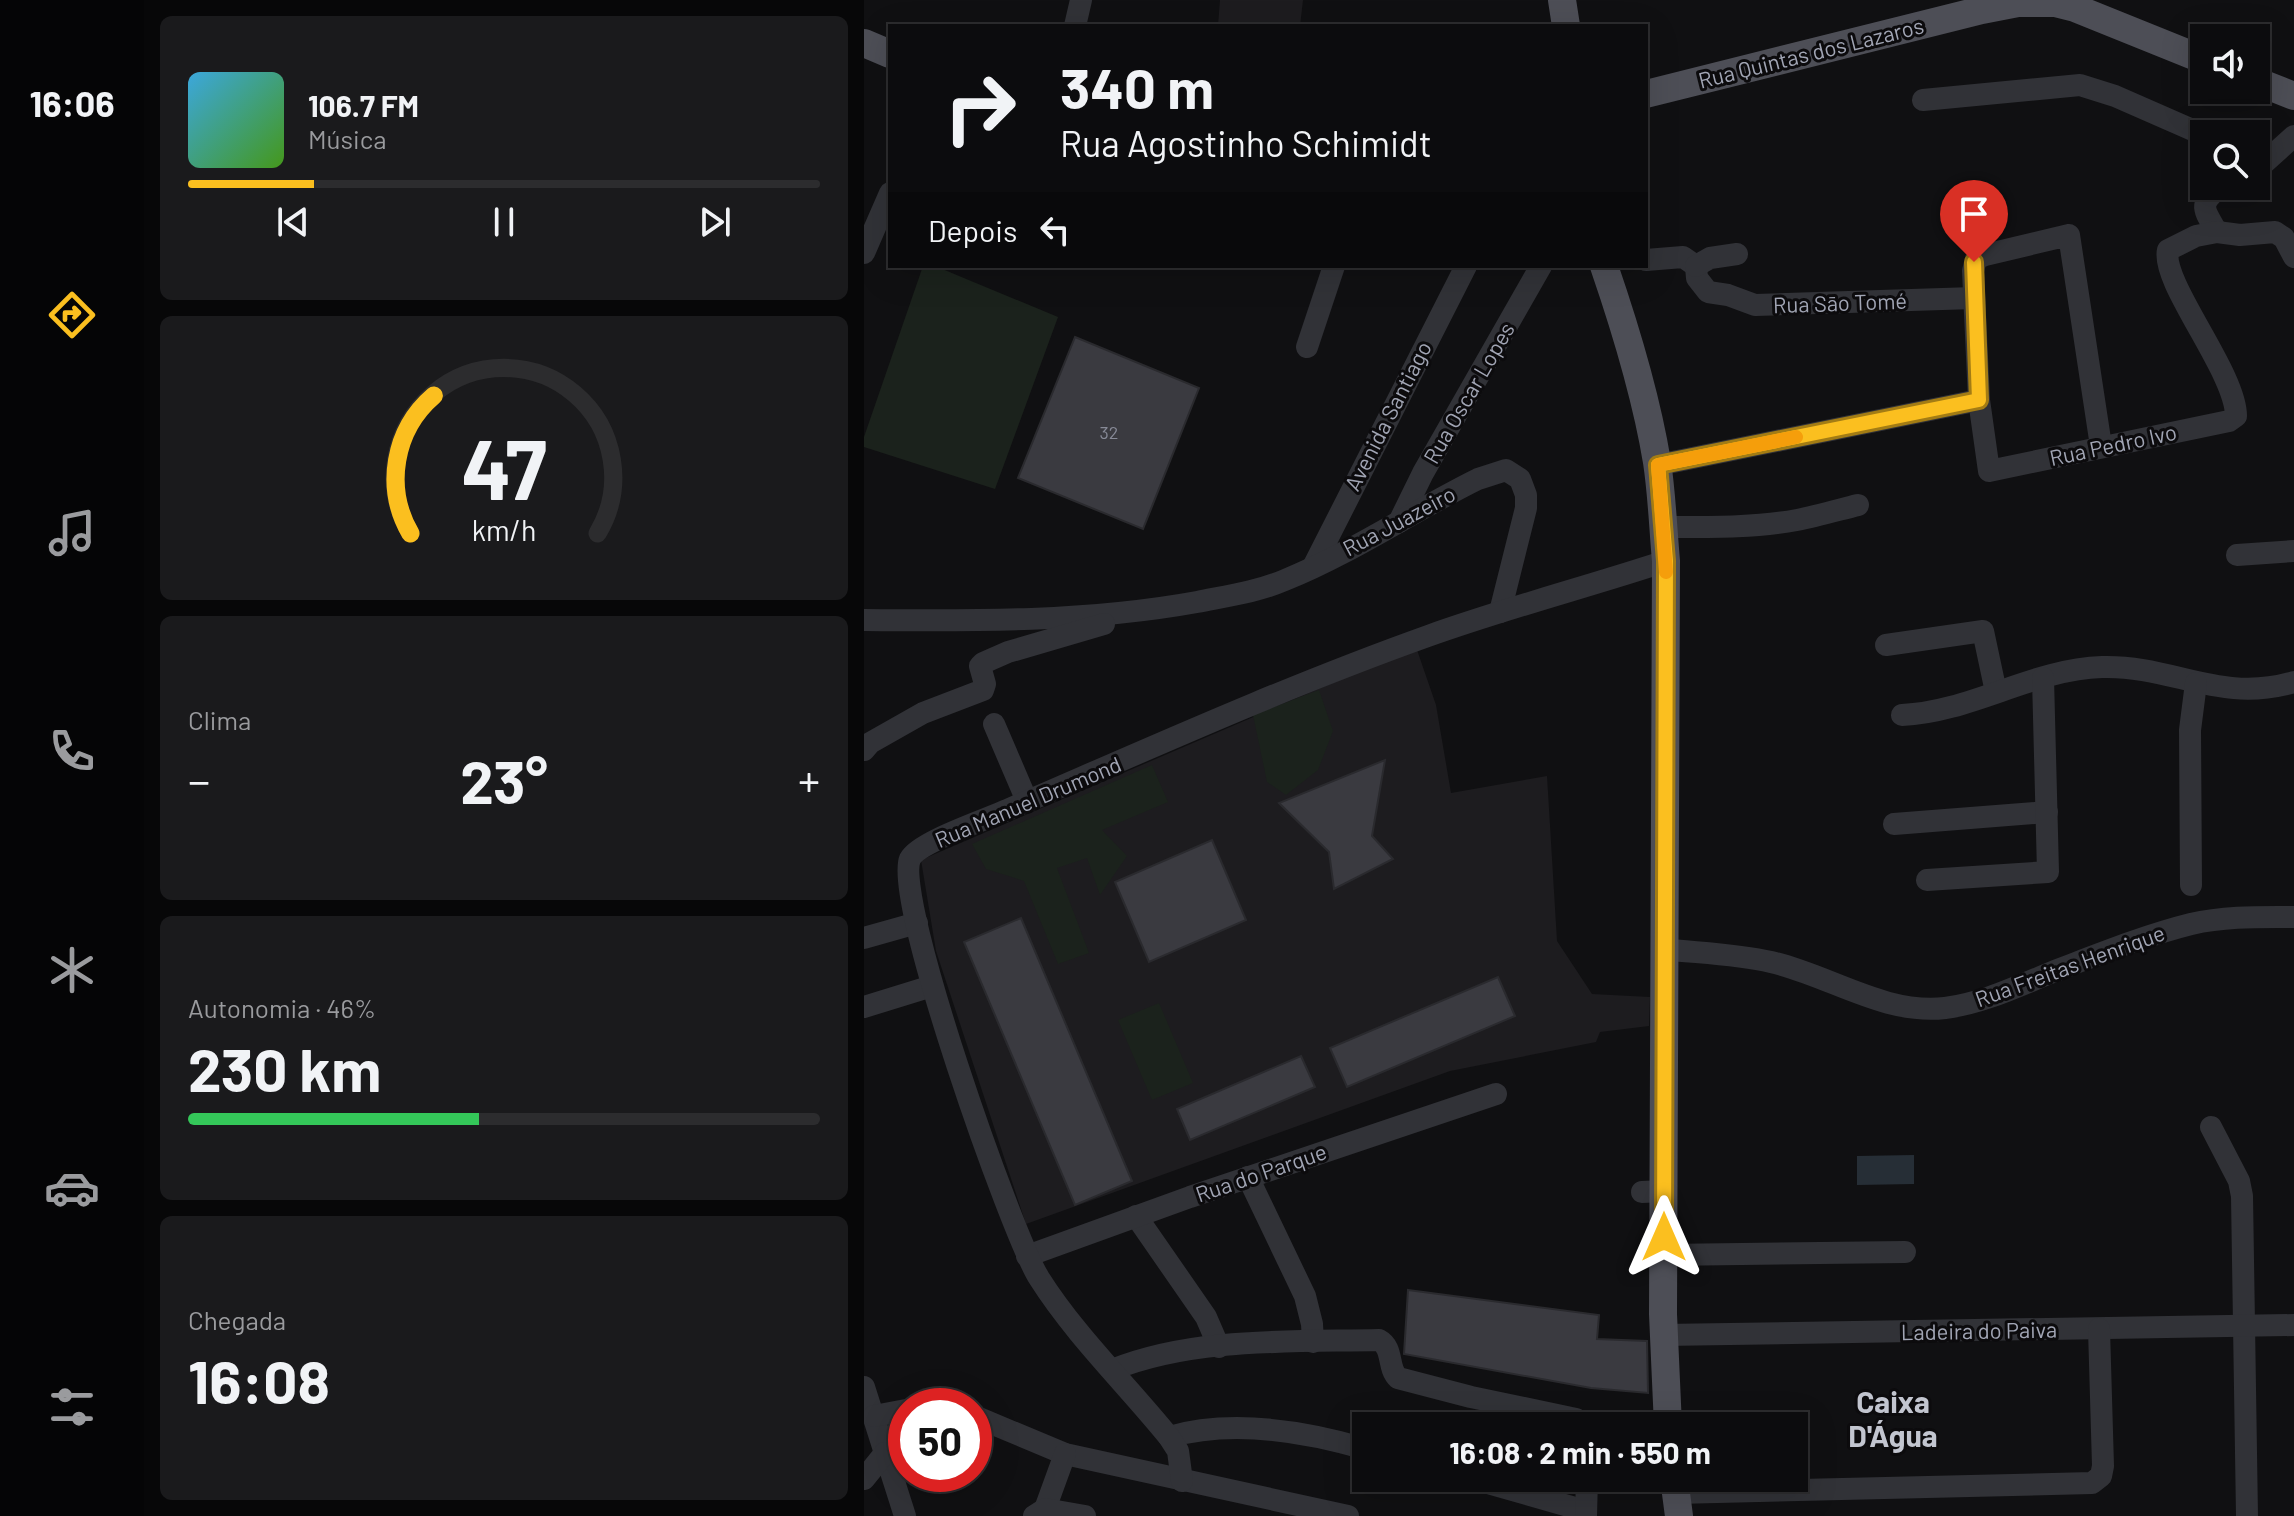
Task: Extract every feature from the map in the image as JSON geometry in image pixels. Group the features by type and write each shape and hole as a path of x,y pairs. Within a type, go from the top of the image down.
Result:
{"main road":[{"path":"1562,0 1566,24"},
{"name":"Rua Quintas dos Lazaros","path":"1648,94 2018,2 2055,3 2075,8 2190,54"},
{"path":"864,43 888,53"},
{"path":"2270,87 2294,96"},
{"path":"1605,268 1643,391 1658,465 1666,561 1663,949 1652,1192 1664,1255 1663,1335 1667,1412"}],"street":[{"path":"1075,24 1081,0"},
{"path":"1923,100 2080,85 2115,96 2190,129"},
{"path":"2270,158 2294,136"},
{"path":"864,253 888,198"},
{"path":"2205,200 2204,207 2217,232 2240,235 2277,232 2284,238 2294,257"},
{"name":"Rua Pedro Ivo","path":"1979,400 1989,471 2229,421 2236,416 2233,399 2172,277 2166,256 2172,246 2196,236 2217,232"},
{"path":"1658,465 1979,400 1973,266 1979,257 2069,235 2101,446"},
{"path":"1648,260 1683,257 1696,266 1710,258 1737,254"},
{"name":"Rua Sāo Tomé","path":"1696,266 1697,278 1708,292 1728,295 1755,305 1974,298"},
{"path":"1307,347 1333,268"},
{"name":"Avenida Santiago","path":"1313,567 1465,268"},
{"name":"Rua Oscar Lopes","path":"1399,522 1423,473 1540,268"},
{"name":"Rua Juazeiro","path":"864,750 870,743 923,713 983,690 980,670 983,663 1008,652 1145,612 1258,590 1313,567 1490,473 1502,470 1514,473 1524,489 1526,508 1500,612"},
{"path":"1663,527 1726,527 1781,522 1858,505"},
{"path":"2237,555 2294,551"},
{"name":"Rua Manuel Drumond","path":"1182,1481 1178,1451 1169,1437 1051,1294 1027,1256 949,1042 932,986 917,923 908,863 912,856 930,844 1307,683 1500,612 1666,561"},
{"name":"Rua Juazeiro","path":"864,620 976,621 1145,612"},
{"path":"1886,645 1983,631 1996,692"},
{"path":"1902,715 1938,712 2043,678 2103,667 2258,690 2294,682"},
{"path":"1927,880 2048,872 2043,678"},
{"path":"2191,885 2190,730 2196,683"},
{"path":"994,724 1027,801"},
{"path":"1894,824 2047,812"},
{"name":"Rua Freitas Henrique","path":"1663,949 1770,962 1889,1003 1928,1009 1988,998 2073,964 2193,924 2233,918 2294,917"},
{"path":"864,938 917,923"},
{"path":"864,1007 932,986"},
{"name":"Rua do Parque","path":"1027,1256 1248,1177 1496,1094"},
{"path":"2211,1127 2239,1181 2242,1196 2247,1516"},
{"path":"1248,1177 1305,1296 1313,1342"},
{"path":"1136,1216 1206,1317 1219,1347"},
{"path":"1664,1255 1905,1252"},
{"name":"Ladeira do Paiva","path":"1663,1335 2294,1325"},
{"path":"1676,1496 2092,1483 2101,1476 2103,1466 2099,1329"},
{"path":"1112,1370 1161,1355 1219,1347 1266,1342 1379,1340 1387,1347 1393,1373 1398,1378 1543,1412"},
{"path":"864,1387 905,1516"},
{"path":"874,1416 888,1413"},
{"path":"992,1424 1065,1454 1348,1516"},
{"path":"1169,1437 1201,1429 1275,1431 1311,1435 1352,1445"},
{"path":"864,1479 885,1453"},
{"path":"1065,1454 1039,1512 1085,1516"},
{"path":"1515,1492 1586,1514 1587,1492"}],"shaded area":[{"path":"1220,0 1303,0 1300,24 1218,24"},
{"path":"922,268 940,268 1058,317 995,489 864,447 864,437"},
{"path":"1416,647 1436,705 1451,793 1547,776 1557,941 1592,994 1650,997 1649,1026 1600,1032 1596,1042 1450,1071 1026,1224 936,951 921,860"},
{"path":"1319,690 1333,731 1318,770 1286,795 1267,782 1253,715"},
{"path":"1152,765 1168,802 1102,830 1127,856 1100,895 1087,858 1057,868 1089,953 1058,964 1024,881 986,869 972,844"},
{"path":"1159,1003 1193,1083 1152,1100 1118,1020"},
{"path":"1914,1155 1914,1184 1857,1185 1857,1156"}],"building":[{"path":"1075,337 1199,388 1143,529 1018,478"},
{"path":"1385,760 1372,836 1393,859 1334,889 1329,852 1279,803"},
{"path":"1212,840 1246,920 1149,962 1115,882"},
{"path":"1021,918 1132,1181 1075,1205 964,942"},
{"path":"1498,977 1515,1016 1347,1087 1330,1048"},
{"path":"1301,1056 1315,1087 1190,1140 1177,1109"},
{"path":"1408,1290 1599,1315 1597,1339 1647,1341 1648,1393 1591,1388 1404,1354"}],"slow traffic":[{"path":"1666,572 1658,465 1796,437"}],"district":[{"name":"Caixa D'Água","path":"1893,1420"}],"route":[{"path":"1664,1237 1666,561 1658,465 1979,400 1974,262"}]}
